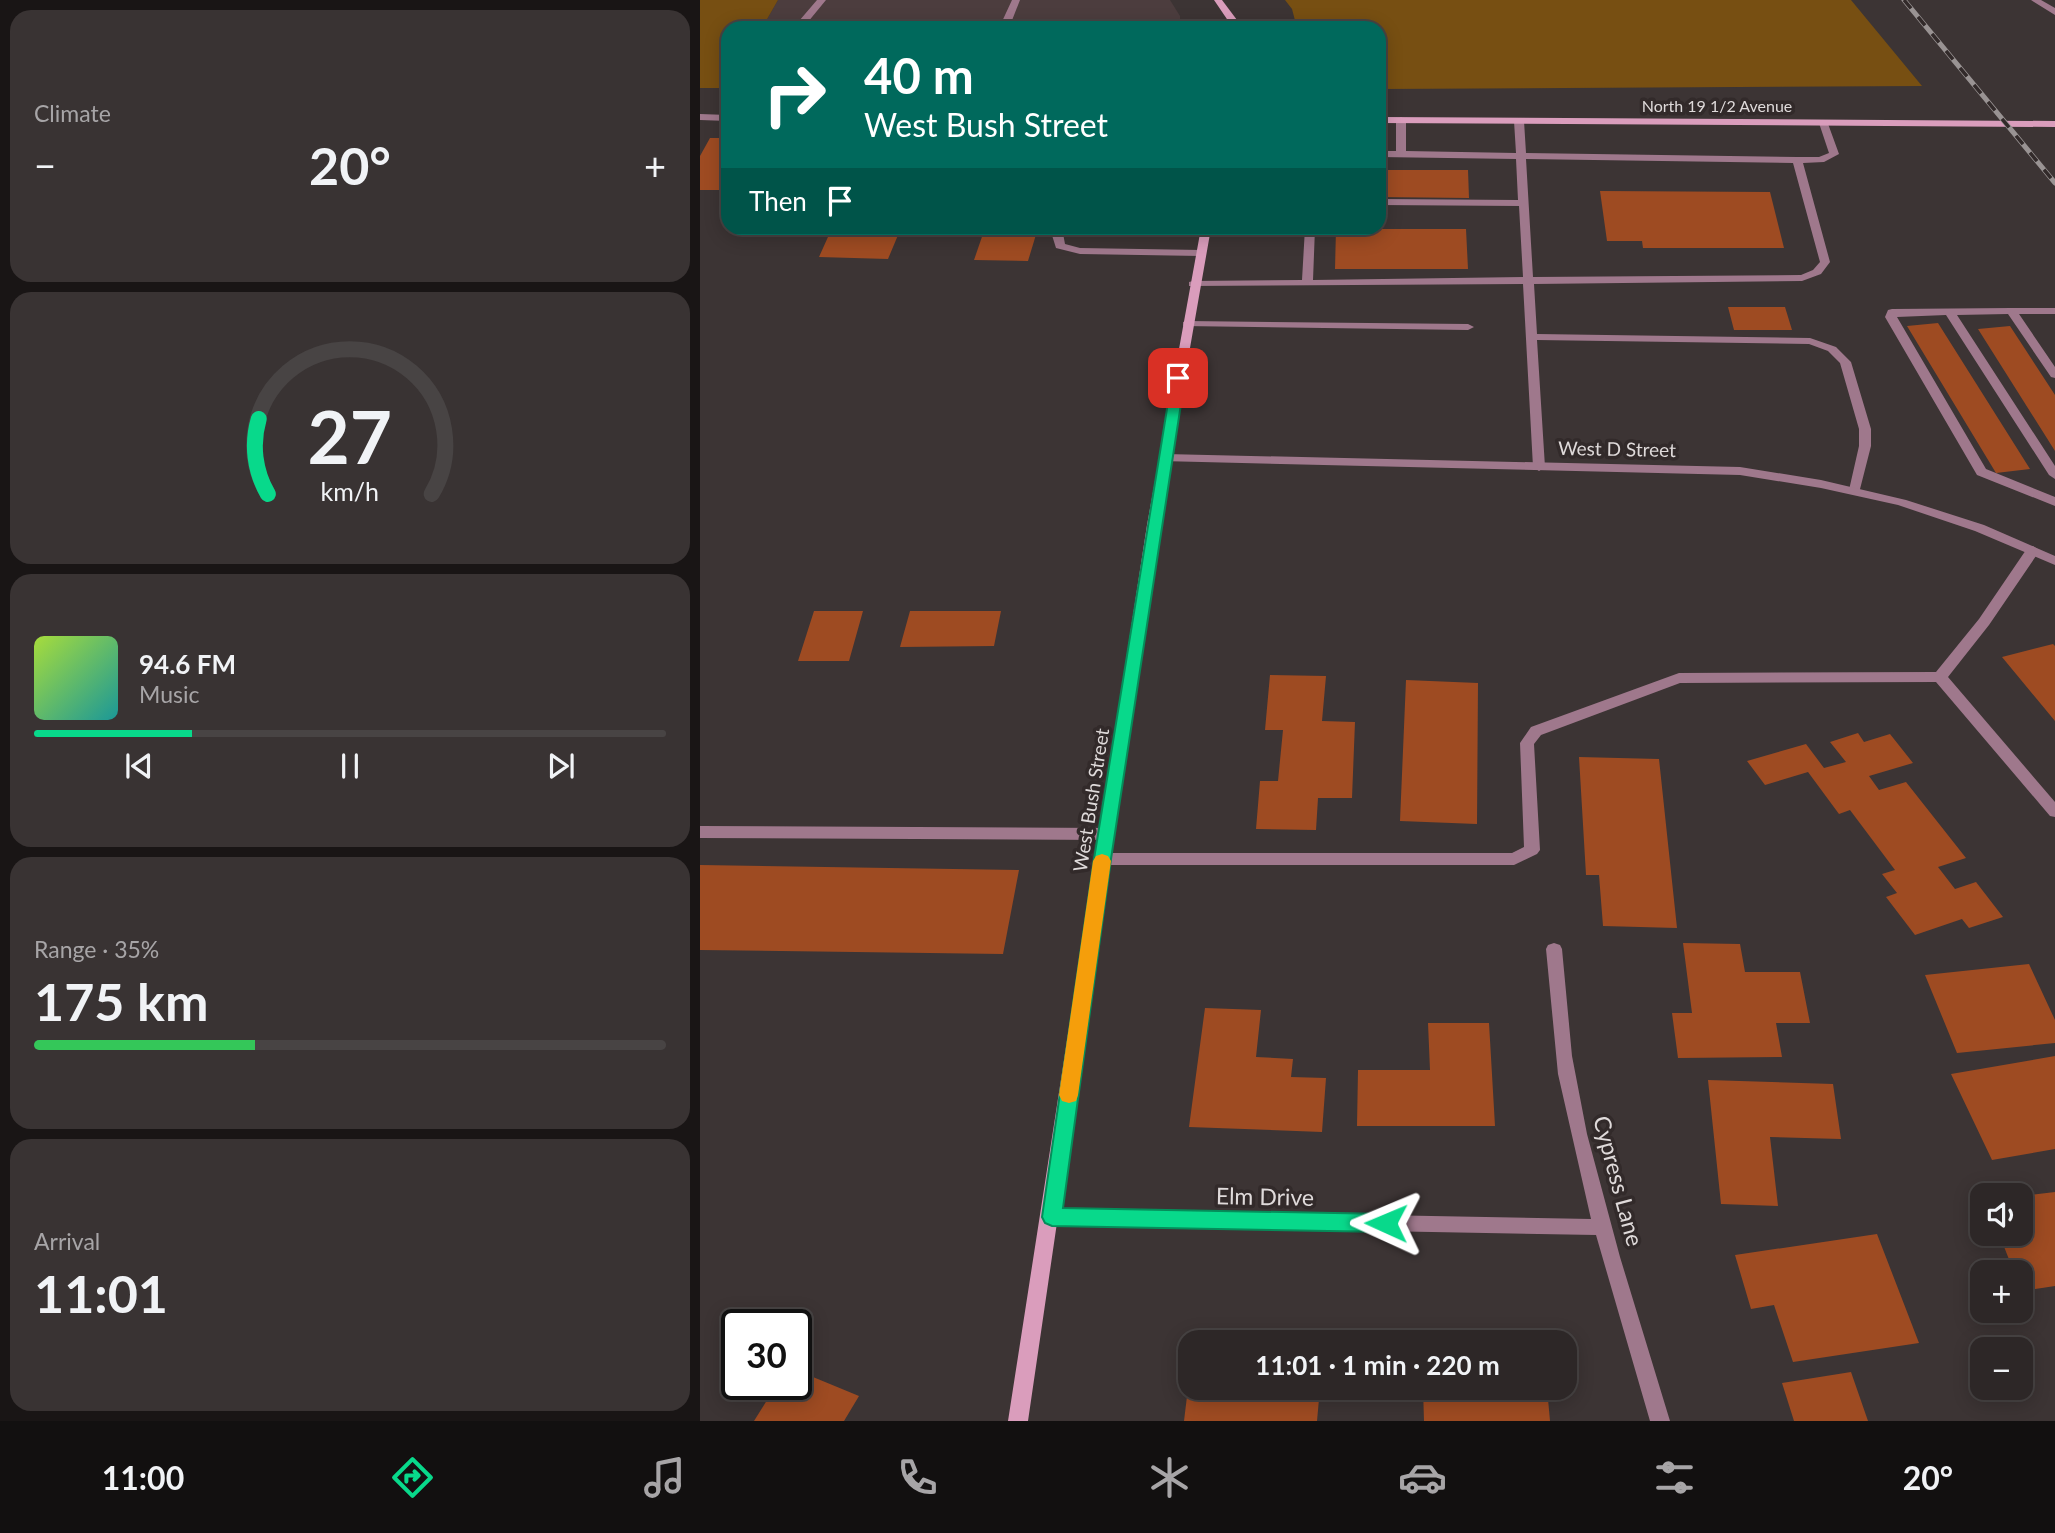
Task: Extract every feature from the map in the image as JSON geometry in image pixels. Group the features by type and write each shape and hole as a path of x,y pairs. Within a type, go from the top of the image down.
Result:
{"main road":[{"path":"1218,0 1233,21"},
{"name":"North 19 1/2 Avenue","path":"1386,120 2055,124"},
{"name":"West Bush Street","path":"1018,1421 1052,1217 1102,859 1165,458 1193,284 1205,235"}],"street":[{"path":"804,21 822,0"},
{"path":"1007,21 1016,0"},
{"path":"2035,0 2055,12"},
{"path":"700,117 721,118"},
{"path":"1401,120 1401,154"},
{"path":"1520,121 1539,467"},
{"path":"1386,154 1820,160 1834,154 1824,123"},
{"path":"1193,284 1802,278 1817,272 1825,262 1797,160"},
{"path":"1386,202 1523,203"},
{"path":"1058,235 1059,246 1080,251 1201,253"},
{"path":"1307,282 1310,235"},
{"path":"2055,311 1900,310 1892,312 1891,317 1981,472 2055,502"},
{"path":"1949,311 2055,475"},
{"path":"2011,311 2055,375"},
{"path":"1187,324 1468,327"},
{"path":"1532,337 1810,341 1832,349 1845,362 1865,429 1865,446 1855,490"},
{"name":"West D Street","path":"1165,458 1740,471 1855,490 1917,506 1984,529 2055,561"},
{"path":"1941,677 1984,622 2033,550"},
{"path":"1941,677 2055,812"},
{"path":"1102,859 1514,859 1532,850 1527,743 1536,732 1679,678 1941,677"},
{"path":"700,832 1107,834"},
{"name":"Cypress Lane","path":"1554,948 1559,1020 1569,1091 1604,1227 1660,1421"},
{"name":"Elm Drive","path":"1052,1217 1604,1227"}],"shaded area":[{"path":"700,0 778,0 766,21 721,21 721,88 700,88"},
{"path":"778,0 1170,0 1180,16 1180,21 766,21"},
{"path":"1285,0 1851,0 1922,86 1386,89 1386,21 1295,21 1292,9"}],"building":[{"path":"710,138 721,138 721,190 700,190 700,156"},
{"path":"1386,170 1468,170 1469,198 1386,197"},
{"path":"1600,191 1770,192 1784,248 1643,248 1642,241 1607,241"},
{"path":"1386,229 1466,229 1468,269 1335,269 1336,235 1386,235"},
{"path":"829,235 898,235 888,259 819,257"},
{"path":"983,235 1036,235 1028,261 974,260"},
{"path":"1728,307 1785,307 1792,330 1734,330"},
{"path":"1938,323 2030,469 1996,473 1907,326"},
{"path":"2010,326 2055,395 2055,451 1978,329"},
{"path":"814,611 863,611 849,661 798,661"},
{"path":"910,611 1001,611 994,646 900,647"},
{"path":"2053,644 2055,646 2055,721 2002,657"},
{"path":"1270,675 1326,676 1322,721 1355,722 1352,798 1318,798 1316,830 1256,829 1260,781 1278,781 1283,730 1265,730"},
{"path":"1406,680 1478,683 1477,824 1400,821"},
{"path":"1858,733 1864,742 1890,734 1913,763 1869,776 1879,790 1906,782 1966,858 1938,867 1955,889 1976,882 2003,917 1969,928 1962,919 1915,935 1886,897 1897,893 1882,874 1895,870 1850,810 1839,814 1808,772 1765,785 1747,761 1806,744 1824,768 1846,762 1830,742"},
{"path":"1579,757 1659,759 1677,928 1603,926 1599,875 1586,875"},
{"path":"700,865 1019,870 1003,954 700,950"},
{"path":"1683,943 1740,944 1745,972 1800,972 1810,1023 1776,1023 1782,1057 1678,1058 1672,1013 1692,1013"},
{"path":"2029,964 2055,1020 2055,1043 1957,1053 1925,975"},
{"path":"1205,1008 1261,1010 1256,1057 1293,1059 1291,1077 1326,1078 1322,1132 1189,1127"},
{"path":"1428,1023 1489,1023 1495,1126 1357,1126 1358,1070 1430,1070"},
{"path":"2055,1056 2055,1149 1992,1160 1951,1074"},
{"path":"1708,1080 1833,1084 1841,1139 1770,1137 1778,1206 1721,1204"},
{"path":"2055,1192 2055,1286 2033,1289 2033,1260 2009,1260 2004,1246 2033,1246 2033,1195"},
{"path":"1877,1234 1919,1343 1793,1362 1774,1305 1751,1309 1735,1255"},
{"path":"1851,1372 1868,1421 1794,1421 1782,1383"},
{"path":"812,1377 859,1396 844,1421 754,1421 767,1400 812,1400"},
{"path":"1187,1400 1319,1400 1317,1421 1184,1421"},
{"path":"1423,1400 1548,1400 1550,1421 1424,1421"}],"railway":[{"path":"1904,0 2055,183"}],"slow traffic":[{"path":"1069,1095 1102,861"}],"route":[{"path":"1178,378 1102,859 1052,1217 1386,1223"}]}
